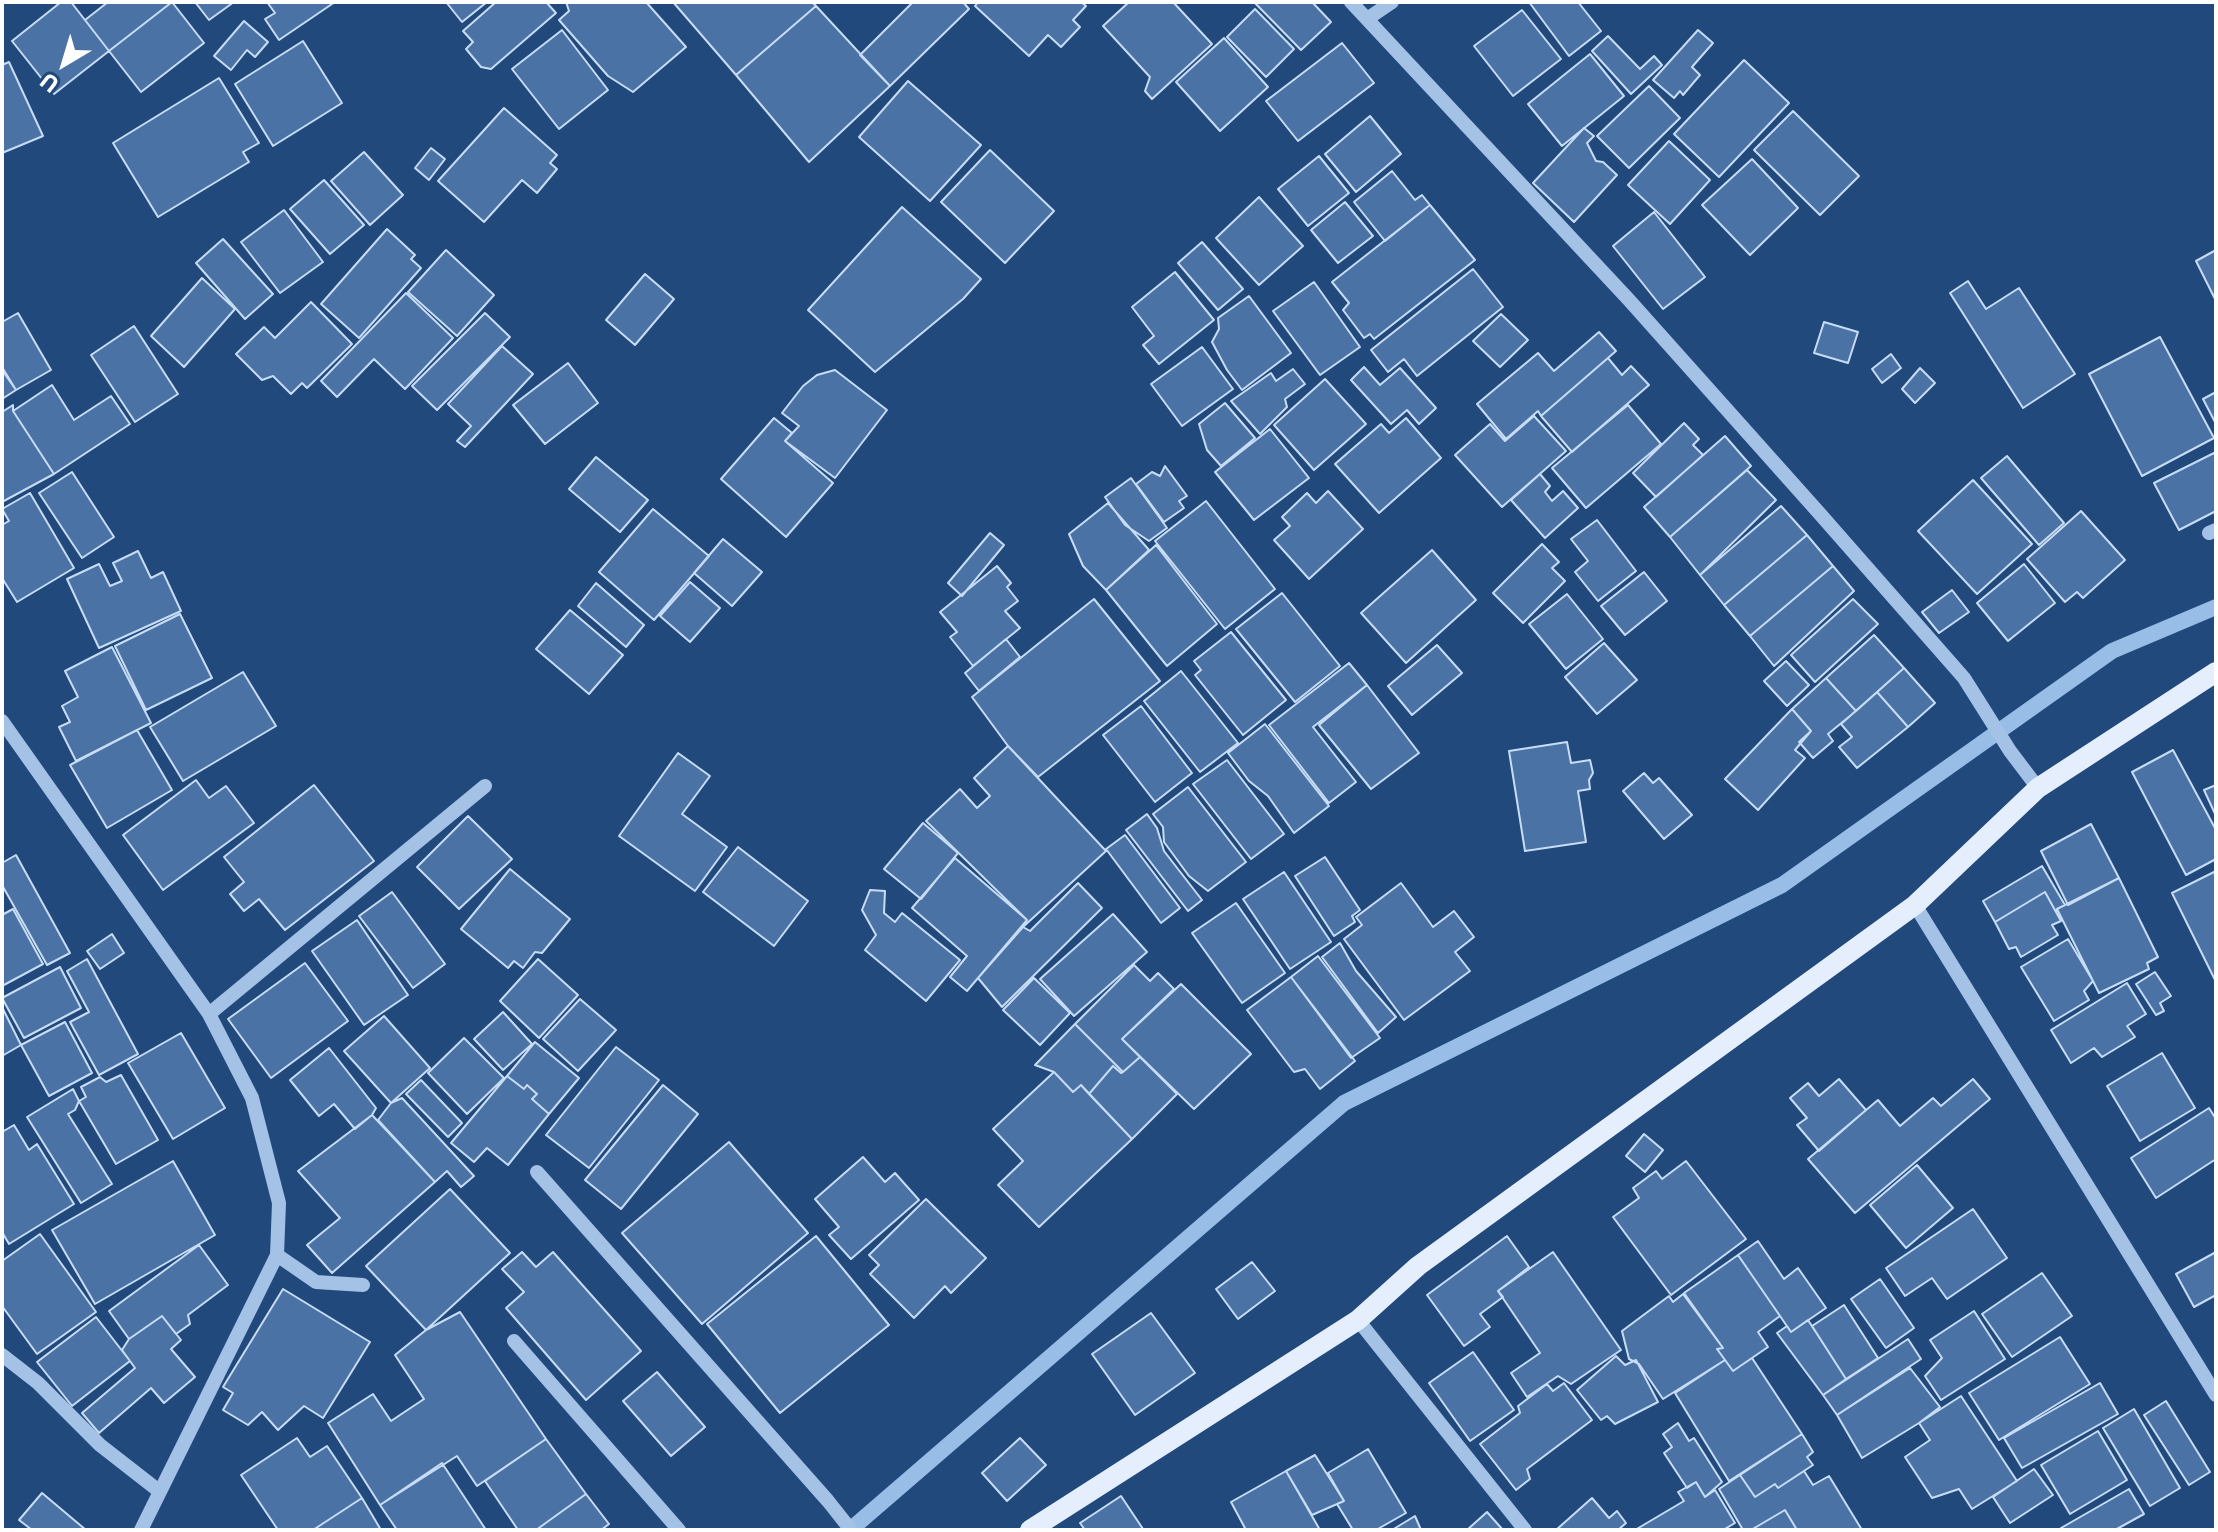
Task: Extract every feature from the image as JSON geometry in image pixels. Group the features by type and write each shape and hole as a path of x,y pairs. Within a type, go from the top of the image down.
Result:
{"main road":[{"path":"1030,1530 1358,1320 1418,1266 1915,905 2038,788 2216,672"}],"street":[{"path":"1351,2 1639,311 1964,678 2010,751 2038,788"},
{"path":"1367,19 1392,2"},
{"path":"2,721 209,1014 252,1098 279,1203 277,1255 141,1530"},
{"path":"209,1014 485,786"},
{"path":"1915,905 2216,1395"},
{"path":"537,1172 851,1530"},
{"path":"277,1255 316,1282 363,1285"},
{"path":"1358,1320 1525,1530"},
{"path":"514,1341 679,1530"},
{"path":"2,1355 38,1383 100,1445 159,1491"}],"building":[{"path":"61,2 71,2 109,51 54,94 12,41"},
{"path":"108,2 172,2 109,51 85,20"},
{"path":"172,2 204,43 141,92 109,51"},
{"path":"195,2 234,2 209,20"},
{"path":"267,2 335,2 279,40 265,19 275,13"},
{"path":"446,2 487,2 462,22"},
{"path":"496,2 546,2 556,13 491,69 481,67 466,49 473,42 463,31"},
{"path":"566,2 646,2 686,47 633,92 608,76 559,20 569,11"},
{"path":"673,2 812,2 816,6 736,75"},
{"path":"913,2 963,2 969,9 890,86 860,55"},
{"path":"978,2 1081,2 1086,6 1073,20 1080,27 1061,47 1048,35 1029,56 975,6"},
{"path":"1129,2 1173,2 1212,44 1152,99 1145,91 1150,77 1103,26"},
{"path":"1254,2 1312,2 1331,22 1301,50"},
{"path":"1529,2 1578,2 1601,31 1569,56"},
{"path":"816,6 890,86 809,162 736,75"},
{"path":"1255,9 1294,49 1266,77 1227,37"},
{"path":"1522,10 1561,59 1513,96 1474,46"},
{"path":"244,21 268,42 255,57 247,50 231,70 214,56"},
{"path":"562,30 608,90 559,129 512,69"},
{"path":"1698,30 1713,43 1692,67 1700,75 1683,95 1680,91 1674,98 1653,80"},
{"path":"1608,36 1640,69 1654,56 1662,65 1631,94 1592,51"},
{"path":"1224,38 1268,87 1220,131 1176,82"},
{"path":"303,41 342,103 273,146 235,84"},
{"path":"1342,43 1374,83 1298,141 1266,101"},
{"path":"1590,54 1624,96 1562,146 1528,104"},
{"path":"1744,60 1789,103 1719,177 1674,134"},
{"path":"9,62 43,136 2,153 2,65"},
{"path":"219,78 259,143 243,152 249,162 158,217 113,143"},
{"path":"908,81 981,145 930,201 859,137"},
{"path":"1649,86 1680,118 1629,168 1597,136"},
{"path":"504,108 557,155 550,163 557,169 537,193 522,180 484,222 438,181"},
{"path":"1793,111 1859,176 1820,215 1754,150"},
{"path":"1370,116 1401,154 1356,192 1325,154"},
{"path":"1584,128 1594,136 1587,143 1596,161 1603,162 1617,175 1574,222 1533,183"},
{"path":"1669,141 1710,180 1670,224 1628,185"},
{"path":"431,148 445,159 429,180 415,168"},
{"path":"990,150 1054,211 1005,263 941,202"},
{"path":"364,152 403,195 370,225 331,181"},
{"path":"1319,156 1349,193 1308,226 1278,189"},
{"path":"1752,159 1798,208 1750,255 1702,205"},
{"path":"1392,171 1415,200 1422,195 1430,205 1385,241 1354,202"},
{"path":"324,180 364,225 330,254 290,209"},
{"path":"1259,197 1303,246 1259,285 1216,238"},
{"path":"1345,202 1373,236 1338,263 1311,230"},
{"path":"1430,205 1475,260 1374,339 1370,334 1364,338 1343,310 1349,303 1332,282"},
{"path":"902,207 981,279 963,299 875,372 808,310"},
{"path":"284,210 323,262 280,293 241,242"},
{"path":"1654,212 1705,277 1663,309 1613,246"},
{"path":"387,229 415,255 411,259 421,268 359,338 321,304"},
{"path":"223,239 273,294 245,319 196,263"},
{"path":"1202,242 1243,289 1218,310 1178,263"},
{"path":"446,250 494,295 457,336 408,292"},
{"path":"2216,250 2216,301 2196,261"},
{"path":"1473,269 1503,307 1417,376 1404,359 1388,372 1371,350"},
{"path":"1175,272 1214,320 1159,364 1143,345 1154,336 1132,307"},
{"path":"645,274 674,299 635,345 606,320"},
{"path":"202,278 235,309 184,367 151,336"},
{"path":"1968,281 1986,309 2019,288 2075,374 2023,408 1950,293"},
{"path":"1314,282 1360,347 1320,375 1273,311"},
{"path":"406,293 453,338 405,389 374,359 337,397 321,381"},
{"path":"1249,296 1291,353 1242,390 1212,342 1219,329 1218,318"},
{"path":"311,302 352,344 307,388 302,383 291,394 273,376 262,380 236,354 264,327 275,338"},
{"path":"18,313 51,370 16,390 2,367 2,322"},
{"path":"485,313 510,337 437,410 412,386"},
{"path":"1501,314 1528,340 1500,367 1473,341"},
{"path":"1824,322 1858,332 1848,363 1814,353"},
{"path":"134,326 178,394 135,422 91,355"},
{"path":"1599,332 1616,351 1541,416 1538,411 1506,439 1477,404 1538,353 1554,371"},
{"path":"2160,337 2214,438 2142,476 2089,374"},
{"path":"502,346 533,374 465,447 457,441 471,426 448,404"},
{"path":"1202,347 1233,389 1182,426 1151,384"},
{"path":"1891,354 1901,368 1882,383 1872,369"},
{"path":"1608,358 1622,375 1631,366 1649,385 1572,452 1541,416"},
{"path":"568,363 598,403 545,444 513,405"},
{"path":"1364,367 1380,385 1400,368 1436,408 1419,424 1407,410 1391,424 1351,380"},
{"path":"1920,368 1935,383 1915,403 1902,389"},
{"path":"1293,369 1305,384 1285,399 1287,407 1260,434 1231,401 1271,373 1276,381"},
{"path":"2,370 16,390 2,399"},
{"path":"835,370 887,410 835,478 785,441 799,426 782,413 803,386 817,375"},
{"path":"1325,379 1366,424 1314,470 1274,425"},
{"path":"52,385 74,420 111,396 130,424 54,474 13,411"},
{"path":"2216,392 2216,424 2203,399"},
{"path":"1225,403 1255,438 1221,466 1207,450 1199,424"},
{"path":"13,405 13,411 54,474 2,502 2,412"},
{"path":"1628,405 1661,444 1586,508 1552,468"},
{"path":"1534,416 1566,451 1502,507 1455,455 1490,424 1505,441"},
{"path":"774,418 792,433 785,441 833,483 786,537 721,479"},
{"path":"1406,418 1441,458 1379,513 1335,464 1381,424 1389,433"},
{"path":"1684,423 1699,439 1693,445 1703,455 1656,497 1633,473"},
{"path":"1270,429 1309,478 1254,520 1215,472"},
{"path":"1725,436 1751,466 1670,537 1644,507"},
{"path":"2214,453 2216,511 2179,530 2154,483"},
{"path":"2007,456 2064,523 2039,545 1981,478"},
{"path":"596,457 648,500 620,532 569,489"},
{"path":"1165,466 1187,496 1179,501 1184,508 1164,522 1136,484 1152,472 1160,476"},
{"path":"1747,470 1776,500 1700,575 1670,537"},
{"path":"72,472 114,537 82,558 39,493"},
{"path":"1540,474 1550,486 1545,492 1552,501 1563,491 1578,508 1545,538 1511,500"},
{"path":"1131,478 1167,528 1149,541 1125,525 1105,497"},
{"path":"1973,480 2032,544 1977,594 1918,531"},
{"path":"1328,491 1363,529 1309,579 1274,540 1290,526 1282,517 1307,493 1316,503"},
{"path":"30,493 74,568 17,602 2,578 2,525 9,521 2,509"},
{"path":"1206,501 1275,589 1225,629 1155,541"},
{"path":"1108,503 1149,550 1106,590 1083,566 1069,534"},
{"path":"1781,506 1807,535 1724,605 1700,575"},
{"path":"653,509 709,556 654,620 599,572"},
{"path":"2081,511 2125,560 2083,598 2077,592 2065,602 2027,559"},
{"path":"1597,520 1636,571 1598,601 1575,572 1588,561 1571,539"},
{"path":"990,533 1004,545 962,596 948,583"},
{"path":"1807,535 1833,566 1750,636 1724,605"},
{"path":"723,539 762,572 732,606 694,573"},
{"path":"1542,544 1559,562 1552,568 1565,581 1523,623 1493,593"},
{"path":"1156,545 1217,624 1167,666 1106,590"},
{"path":"1432,550 1476,600 1406,663 1361,613"},
{"path":"138,551 151,578 163,572 181,611 99,648 67,579 99,564 110,586 122,581 113,563"},
{"path":"2024,564 2055,603 2008,641 1977,603"},
{"path":"997,566 1011,583 1007,587 1018,601 1005,611 1020,628 973,666 950,637 957,632 940,612"},
{"path":"1833,566 1854,591 1774,666 1750,636"},
{"path":"1644,572 1667,601 1625,635 1601,606"},
{"path":"690,582 720,608 690,642 660,616"},
{"path":"596,583 644,625 626,647 578,606"},
{"path":"1952,590 1969,612 1939,633 1922,612"},
{"path":"1282,593 1340,666 1295,702 1236,629"},
{"path":"1567,594 1603,639 1566,669 1529,624"},
{"path":"1094,599 1160,681 1038,777 1008,746 972,697"},
{"path":"1853,599 1878,624 1815,682 1791,655"},
{"path":"570,610 623,655 589,694 536,649"},
{"path":"180,614 212,678 146,710 115,646"},
{"path":"1231,632 1286,700 1243,735 1195,675 1201,670 1194,661"},
{"path":"1874,635 1904,668 1856,711 1826,678"},
{"path":"1006,639 1020,657 979,691 965,673"},
{"path":"1604,643 1637,680 1597,714 1565,677"},
{"path":"1437,645 1462,673 1412,715 1388,686"},
{"path":"112,647 151,723 76,761 59,727 70,722 62,706 78,697 65,671"},
{"path":"1786,661 1809,685 1787,706 1764,681"},
{"path":"1349,663 1367,685 1313,727 1356,782 1329,803 1269,725"},
{"path":"1904,668 1935,703 1908,727 1877,692"},
{"path":"1181,671 1238,743 1200,772 1144,701"},
{"path":"243,672 276,726 183,781 150,727"},
{"path":"1826,678 1856,711 1828,734 1833,741 1813,758 1799,742 1811,731 1792,709"},
{"path":"1367,685 1419,753 1371,789 1319,725"},
{"path":"1877,692 1908,727 1857,768 1839,747 1852,737 1841,724"},
{"path":"1141,706 1192,773 1155,802 1103,735"},
{"path":"1792,709 1811,731 1795,750 1805,758 1758,810 1725,779"},
{"path":"1265,724 1329,806 1294,833 1268,796 1249,781 1228,753"},
{"path":"137,730 172,790 107,828 70,765"},
{"path":"1567,742 1571,763 1590,760 1593,773 1589,780 1590,789 1578,791 1586,842 1525,851 1509,751"},
{"path":"1008,746 1106,851 1023,927 1027,920 926,821 960,789 977,808 990,796 974,778"},
{"path":"2173,750 2216,830 2216,859 2186,875 2132,772"},
{"path":"678,753 710,776 682,814 727,847 695,891 619,836"},
{"path":"1227,760 1284,834 1251,859 1193,784"},
{"path":"1644,773 1653,783 1659,778 1692,815 1664,839 1623,791"},
{"path":"196,780 209,798 226,786 254,823 163,890 123,835"},
{"path":"314,785 374,861 285,930 259,899 244,911 230,894 244,882 224,857"},
{"path":"2216,785 2216,816 2204,790"},
{"path":"1188,787 1246,862 1208,891 1189,876 1164,842 1163,827 1153,814"},
{"path":"1147,814 1157,828 1164,851 1202,900 1188,911 1126,830"},
{"path":"468,816 512,859 459,909 417,867"},
{"path":"923,823 958,853 921,899 884,869"},
{"path":"2091,824 2119,878 2068,905 2041,851"},
{"path":"1125,835 1180,908 1161,923 1106,849"},
{"path":"738,847 808,901 774,946 703,892"},
{"path":"16,855 70,953 47,965 2,885 2,863"},
{"path":"1325,857 1360,910 1352,916 1355,922 1334,936 1295,876"},
{"path":"955,858 1027,920 967,991 950,977 967,956 912,908"},
{"path":"2042,866 2065,905 2056,912 2045,892 1995,922 1983,901"},
{"path":"510,869 570,919 542,953 535,952 523,968 514,961 508,968 461,929"},
{"path":"2216,871 2216,982 2172,893"},
{"path":"1284,872 1331,942 1290,969 1243,899"},
{"path":"2119,878 2158,957 2147,963 2149,969 2099,993 2057,909"},
{"path":"1078,883 1102,908 1002,1007 978,978 1023,927 1030,931"},
{"path":"1401,883 1433,927 1454,911 1474,937 1455,952 1470,971 1404,1020 1344,939 1362,925 1356,917"},
{"path":"870,890 885,891 884,913 895,922 902,913 960,960 926,1001 865,950 876,935 862,910"},
{"path":"392,892 445,964 413,988 359,916"},
{"path":"2045,892 2061,921 2052,925 2058,935 2021,957 2016,947 2009,949 1995,922"},
{"path":"1236,903 1285,973 1242,1003 1192,933"},
{"path":"13,909 43,964 2,986 2,915"},
{"path":"1113,914 1147,952 1074,1016 1040,979"},
{"path":"357,920 408,995 364,1025 312,951"},
{"path":"112,934 124,953 100,969 87,951"},
{"path":"2068,939 2093,981 2084,991 2089,1000 2054,1021 2021,967"},
{"path":"1340,943 1356,971 1396,1017 1378,1033 1322,957"},
{"path":"1318,956 1380,1038 1351,1058 1291,977"},
{"path":"87,959 138,1054 99,1075 70,1022 89,1012 67,971"},
{"path":"538,959 578,995 539,1038 500,1001"},
{"path":"305,963 348,1021 271,1078 228,1019"},
{"path":"1134,965 1150,981 1158,973 1174,989 1122,1039 1140,1057 1123,1072 1075,1024"},
{"path":"60,967 81,1008 24,1038 2,998"},
{"path":"2155,972 2171,996 2160,1003 2164,1011 2156,1015 2136,984"},
{"path":"1291,977 1355,1061 1320,1089 1305,1069 1294,1072 1247,1010"},
{"path":"1034,978 1070,1013 1040,1045 1003,1010"},
{"path":"2127,983 2146,1014 2127,1026 2135,1037 2102,1057 2094,1048 2071,1063 2051,1030"},
{"path":"1181,984 1251,1054 1194,1109 1122,1039"},
{"path":"580,999 616,1030 578,1071 543,1039"},
{"path":"2,1007 21,1045 2,1056"},
{"path":"503,1012 532,1044 503,1070 474,1039"},
{"path":"384,1016 430,1068 391,1103 344,1051"},
{"path":"65,1022 92,1073 49,1096 21,1045"},
{"path":"1075,1024 1123,1072 1113,1066 1089,1094 1081,1085 1073,1092 1054,1072 1035,1065"},
{"path":"181,1033 225,1108 173,1139 128,1063"},
{"path":"464,1038 504,1078 467,1114 428,1073"},
{"path":"535,1042 579,1078 549,1114 532,1099 537,1094 527,1085 524,1089 507,1076"},
{"path":"616,1047 659,1080 589,1168 546,1135"},
{"path":"329,1048 376,1108 355,1129 334,1104 319,1116 290,1080"},
{"path":"2162,1053 2195,1108 2140,1141 2107,1086"},
{"path":"1140,1057 1177,1094 1132,1139 1089,1094 1113,1066 1121,1073"},
{"path":"1054,1072 1073,1092 1081,1085 1132,1139 1039,1227 998,1185 1023,1161 993,1129"},
{"path":"121,1075 158,1140 116,1164 79,1101 86,1097 81,1087 100,1077 106,1082"},
{"path":"507,1076 524,1089 527,1085 537,1094 532,1099 549,1114 508,1165 487,1148 474,1162 451,1143"},
{"path":"1839,1079 1866,1110 1819,1151 1797,1125 1807,1118 1790,1098 1808,1083 1819,1096"},
{"path":"1973,1079 1990,1099 1855,1213 1808,1159 1878,1100 1900,1126 1933,1098 1941,1106"},
{"path":"421,1080 462,1123 448,1137 406,1094"},
{"path":"663,1085 698,1114 621,1209 585,1180"},
{"path":"73,1089 79,1101 75,1110 68,1114 112,1184 81,1203 27,1117"},
{"path":"402,1098 474,1176 461,1187 447,1171 435,1182 378,1120 391,1103"},
{"path":"2209,1108 2216,1119 2216,1159 2156,1198 2131,1158"},
{"path":"372,1115 435,1182 332,1273 307,1245 340,1218 298,1171"},
{"path":"14,1125 29,1150 37,1144 74,1204 9,1244 2,1232 2,1132"},
{"path":"1644,1134 1663,1150 1645,1172 1626,1156"},
{"path":"729,1142 808,1233 702,1324 622,1233"},
{"path":"863,1157 885,1182 895,1173 919,1200 851,1259 829,1235 839,1227 815,1199"},
{"path":"173,1161 215,1235 95,1304 52,1230"},
{"path":"1686,1161 1746,1239 1671,1295 1613,1217 1639,1198 1633,1188 1656,1171 1662,1179"},
{"path":"1917,1165 1953,1208 1906,1248 1870,1205"},
{"path":"450,1189 510,1253 426,1330 366,1266"},
{"path":"926,1199 986,1258 951,1293 945,1286 914,1318 870,1274 879,1265 869,1255"},
{"path":"1973,1209 2007,1258 1947,1299 1932,1278 1905,1296 1886,1268"},
{"path":"40,1234 96,1312 37,1354 2,1306 2,1261"},
{"path":"816,1236 889,1325 780,1413 707,1324"},
{"path":"1507,1236 1529,1267 1498,1291 1503,1297 1480,1314 1490,1327 1464,1346 1427,1295"},
{"path":"1758,1241 1784,1279 1798,1268 1826,1308 1791,1332 1738,1255"},
{"path":"199,1245 228,1285 188,1315 190,1324 176,1334 162,1316 129,1339 109,1311"},
{"path":"522,1252 536,1267 553,1252 641,1351 586,1400 506,1308 524,1292 502,1269"},
{"path":"1553,1252 1621,1350 1571,1384 1558,1376 1527,1397 1511,1373 1540,1353 1498,1291"},
{"path":"2216,1252 2216,1295 2194,1307 2176,1274"},
{"path":"1738,1255 1780,1316 1758,1332 1768,1347 1733,1371 1717,1349 1723,1348 1684,1293"},
{"path":"1252,1262 1275,1291 1238,1319 1216,1289"},
{"path":"2042,1273 2072,1316 2012,1357 1982,1314"},
{"path":"1880,1279 1914,1328 1886,1348 1851,1299"},
{"path":"283,1289 370,1342 323,1418 304,1406 278,1430 262,1412 248,1425 223,1410 233,1393 223,1387"},
{"path":"1683,1294 1723,1348 1717,1349 1725,1360 1663,1399 1639,1364 1629,1359 1622,1331 1669,1296 1673,1302"},
{"path":"1844,1305 1878,1358 1846,1379 1812,1326"},
{"path":"1974,1311 2005,1359 1941,1400 1925,1376 1942,1358 1930,1340"},
{"path":"460,1312 546,1439 477,1486 457,1456 380,1505 328,1423 373,1394 391,1421 424,1399 395,1355 426,1330"},
{"path":"1151,1313 1195,1373 1135,1415 1092,1354"},
{"path":"162,1316 181,1340 171,1349 195,1377 164,1403 151,1388 99,1433 82,1413 135,1368 122,1350 129,1339"},
{"path":"96,1317 130,1361 72,1406 37,1362"},
{"path":"1808,1320 1846,1379 1823,1395 1777,1333 1787,1326 1791,1332"},
{"path":"2060,1337 2090,1384 1999,1440 1969,1393"},
{"path":"1908,1339 1921,1359 1837,1415 1823,1395"},
{"path":"1473,1352 1514,1410 1470,1441 1429,1383"},
{"path":"1616,1356 1625,1365 1636,1360 1658,1402 1615,1424 1607,1416 1601,1420 1577,1390"},
{"path":"1752,1358 1802,1434 1729,1481 1675,1393 1725,1360 1733,1371"},
{"path":"1910,1368 1940,1407 1862,1458 1837,1415"},
{"path":"657,1372 705,1427 671,1456 623,1401"},
{"path":"1564,1383 1592,1420 1527,1469 1530,1479 1516,1490 1480,1444 1520,1413 1518,1406 1547,1384 1553,1391"},
{"path":"2100,1383 2118,1414 2022,1468 2004,1438"},
{"path":"1961,1396 2017,1481 1972,1509 1959,1489 1932,1498 1905,1457 1930,1440 1919,1423"},
{"path":"2166,1401 2210,1472 2189,1485 2144,1415"},
{"path":"2134,1409 2180,1488 2150,1506 2103,1428"},
{"path":"1678,1423 1689,1441 1694,1438 1722,1482 1705,1497 1696,1482 1687,1488 1664,1453 1672,1447 1663,1434"},
{"path":"2098,1431 2127,1480 2070,1514 2041,1465"},
{"path":"1802,1434 1813,1452 1807,1457 1813,1465 1778,1488 1775,1484 1755,1497 1740,1475"},
{"path":"297,1438 310,1457 327,1446 362,1498 313,1530 278,1530 241,1475"},
{"path":"1020,1438 1046,1465 1007,1501 982,1473"},
{"path":"546,1439 586,1494 536,1530 518,1530 485,1481"},
{"path":"1368,1449 1406,1513 1376,1530 1353,1530 1337,1504 1344,1501 1328,1473"},
{"path":"1315,1455 1344,1501 1312,1515 1286,1471"},
{"path":"442,1463 486,1530 397,1530 380,1505"},
{"path":"2034,1469 2053,1495 2010,1523 1993,1497"},
{"path":"1286,1471 1320,1530 1246,1530 1231,1502"},
{"path":"1804,1471 1813,1485 1829,1476 1862,1530 1797,1530 1785,1510 1751,1530 1743,1530 1719,1489 1740,1475 1755,1497 1775,1484 1778,1488"},
{"path":"1696,1482 1705,1497 1715,1490 1735,1523 1723,1530 1635,1530 1684,1501 1678,1492"},
{"path":"2129,1489 2144,1514 2115,1530 2061,1528"},
{"path":"42,1493 86,1530 32,1530 19,1520"},
{"path":"586,1494 609,1524 601,1530 536,1530"},
{"path":"1121,1496 1143,1529 1085,1530 1080,1523"},
{"path":"362,1498 381,1530 313,1530"},
{"path":"1592,1498 1609,1518 1617,1511 1626,1523 1618,1530 1556,1530"},
{"path":"1785,1510 1797,1530 1751,1530"},
{"path":"1487,1512 1503,1530 1467,1530"},
{"path":"1415,1516 1421,1530 1392,1530"}],"waterway":[{"path":"850,1530 1344,1103 1782,885 2112,651 2216,607"}]}
